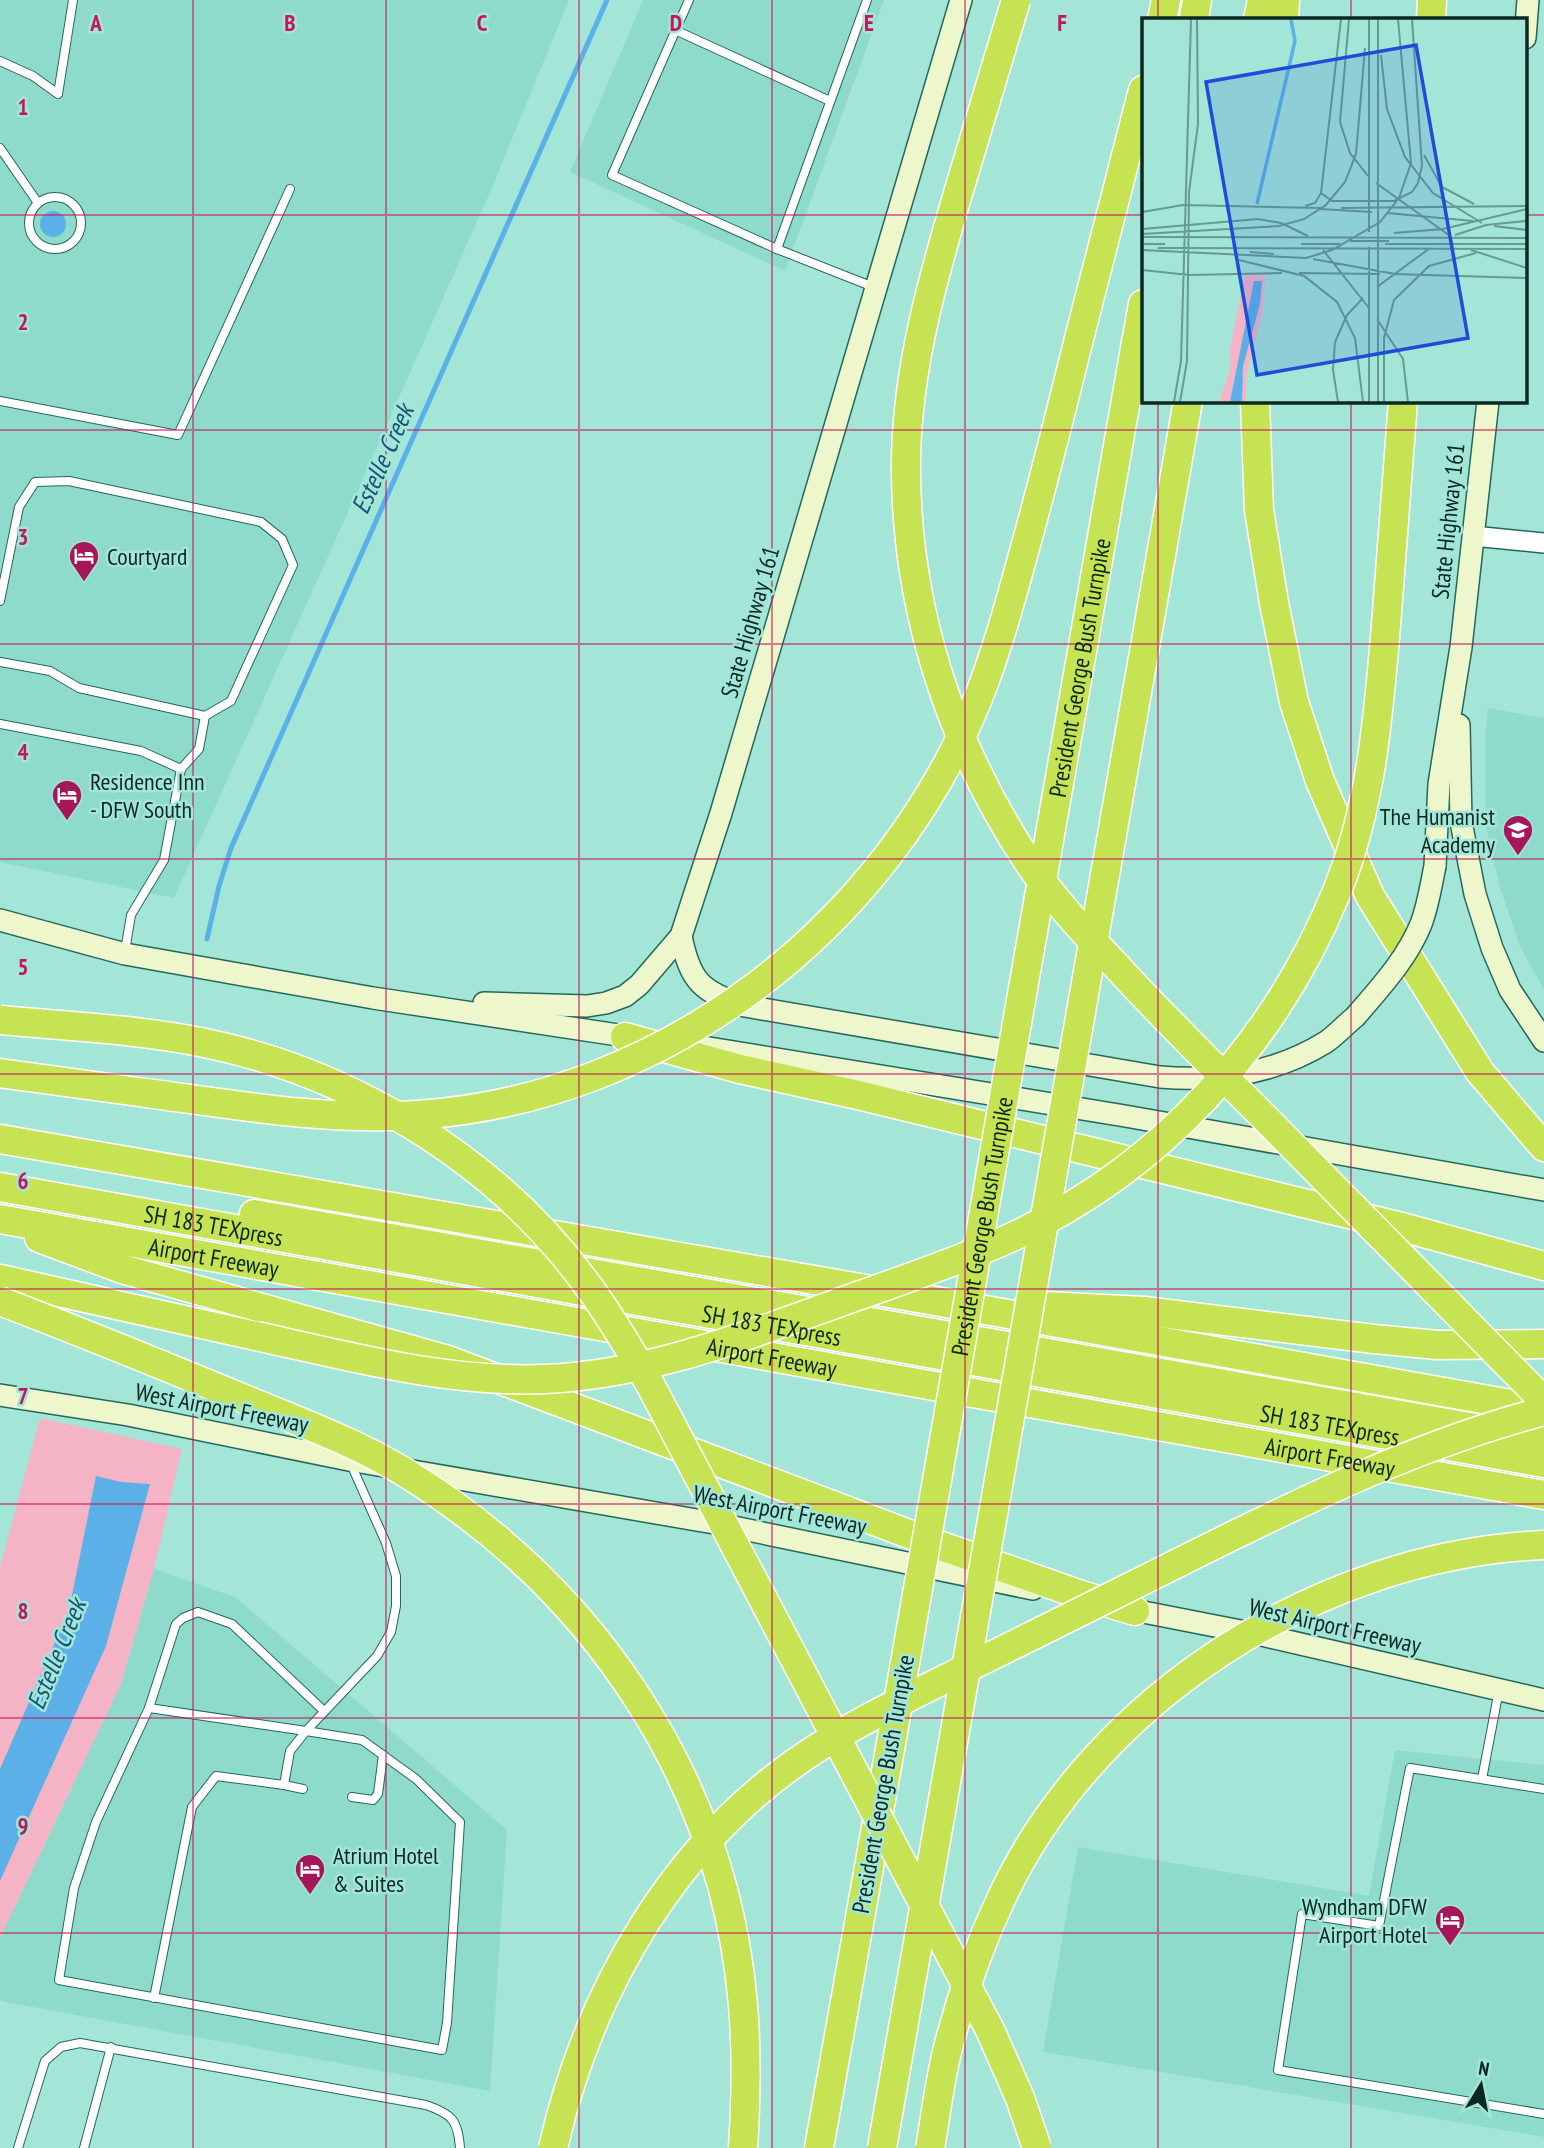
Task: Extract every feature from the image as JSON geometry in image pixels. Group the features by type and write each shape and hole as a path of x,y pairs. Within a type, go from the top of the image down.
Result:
{"highway":[{"path":"1016,0 927,301 911,398 906,456 913,570 924,624 951,717 985,790 1030,865 1080,929 1167,1021 1544,1401"},
{"path":"1161,18 1167,0"},
{"path":"1194,18 1197,0"},
{"path":"1258,18 1262,0"},
{"path":"1284,18 1285,0"},
{"path":"1431,18 1432,0"},
{"path":"0,1073 344,1117 422,1115 489,1106 567,1087 630,1062 704,1024 760,984 822,930 863,888 925,804 955,751 977,701 1006,615 1142,94"},
{"name":"President George Bush Turnpike","path":"820,2148 1142,309"},
{"path":"882,2148 1188,402"},
{"path":"1255,402 1259,510 1275,604 1294,702 1320,781 1370,896 1480,1072 1544,1147"},
{"path":"0,1279 395,1366 495,1380 548,1379 602,1374 684,1356 757,1332 995,1244 1063,1212 1113,1179 1157,1145 1231,1070 1262,1030 1291,985 1316,940 1338,888 1357,834 1375,741 1404,402"},
{"path":"0,1020 156,1035 200,1042 252,1055 305,1073 358,1096 418,1128 468,1164 548,1237 583,1278 621,1333 658,1398 991,2032 1020,2098 1037,2148"},
{"path":"625,1037 740,1069 1398,1226 1544,1266"},
{"path":"0,1139 1544,1410"},
{"name":"SH 183 TEXpress","path":"0,1169 1544,1440"},
{"name":"SH 183 TEXpress","path":"0,1187 1544,1463"},
{"name":"Airport Freeway","path":"0,1219 1544,1495"},
{"path":"0,1224 122,1269 448,1360 930,1542 1135,1611"},
{"path":"0,1301 93,1336 337,1437 403,1471 496,1537 540,1576 575,1614 611,1658 657,1729 693,1805 711,1852 727,1906 743,2005 746,2062 743,2148"},
{"path":"934,1301 1144,1311 1437,1345 1544,1344"},
{"path":"553,2148 562,2110 596,2014 619,1966 648,1918 678,1876 714,1834 749,1800 812,1751 875,1714 1224,1539 1355,1477 1478,1430 1544,1410"},
{"path":"929,2148 948,2046 971,1969 1002,1897 1034,1839 1068,1789 1107,1746 1148,1707 1200,1665 1255,1629 1307,1604 1404,1569 1465,1555 1544,1545"}],"main road":[{"name":"State Highway 161","path":"373,998 565,1007 606,1003 625,996 639,985 681,936 729,786 961,0"},
{"path":"1526,25 1528,0"},
{"name":"State Highway 161","path":"1461,647 1488,402"},
{"path":"681,936 691,971 700,985 719,997 746,1006 1160,1077 1193,1080 1241,1076 1276,1065 1326,1041 1355,1017 1383,984 1416,933 1427,903 1435,866 1439,784 1461,647"},
{"path":"1461,647 1461,822 1475,894 1492,948 1510,990 1544,1041"},
{"path":"0,920 125,954 373,998 756,1055 1113,1114 1544,1190"},
{"name":"West Airport Freeway","path":"0,1395 128,1415 349,1460 714,1522 1266,1636 1544,1700"}],"street":[{"path":"1473,537 1544,543"}],"lane":[{"path":"0,61 33,76 58,94 73,0"},
{"path":"689,0 612,175 777,249 876,288"},
{"path":"777,249 867,0"},
{"path":"676,30 830,101"},
{"path":"0,148 38,203"},
{"path":"0,401 178,435 290,189"},
{"path":"57,197 74,205 79,213 80,230 71,245 56,250 46,248 33,237 29,229 29,219 38,203 57,197"},
{"path":"0,601 19,507 34,482 69,481 261,522 282,539 293,565 231,701 205,716 79,688 50,671 0,662"},
{"path":"125,954 131,915 164,860 181,769 199,749 205,716"},
{"path":"0,724 141,751 181,769"},
{"path":"284,1785 289,1751 377,1656 391,1632 396,1606 396,1576 349,1460"},
{"path":"149,1708 362,1740 416,1779 460,1822 447,2023 442,2050 59,1980 74,1888 96,1822 149,1708 176,1624 198,1612 232,1624 324,1711"},
{"path":"1482,1779 1499,1690"},
{"path":"352,1797 373,1800 378,1794 383,1755"},
{"path":"1544,1789 1410,1768 1379,1926 1302,1914 1278,2070 1544,2114"},
{"path":"154,1998 192,1807 216,1776 303,1789"},
{"path":"18,2148 45,2061 61,2047 80,2043 426,2105 447,2113 459,2129 460,2148"},
{"path":"84,2148 111,2047"}],"shaded area":[{"path":"0,0 569,0 491,190 174,898 0,862"},
{"path":"643,0 884,0 785,271 570,172"},
{"name":"The Humanist Academy","path":"1488,708 1544,718 1544,990 1520,946 1500,888 1486,827 1485,739"},
{"path":"40,1418 182,1449 154,1569 121,1684 0,1938 0,1567"},
{"path":"154,1569 235,1597 507,1830 490,2091 0,2001 0,1938 121,1684"},
{"path":"1395,1750 1544,1765 1544,2137 1043,2052 1078,1847 1369,1896"}],"water":[{"path":"53,211 62,215 66,224 62,233 53,237 44,233 40,224 44,215"},
{"path":"96,1476 121,1482 150,1484 106,1646 0,1881 0,1769 69,1610"}],"waterway":[{"name":"Estelle Creek","path":"207,939 231,848 607,0"}],"place":[{"name":"Courtyard","path":"84,583"},
{"name":"Residence Inn - DFW South","path":"67,822"},
{"name":"The Humanist Academy","path":"1518,857"},
{"name":"Atrium Hotel & Suites","path":"310,1896"},
{"name":"Wyndham DFW Airport Hotel","path":"1450,1947"}]}
